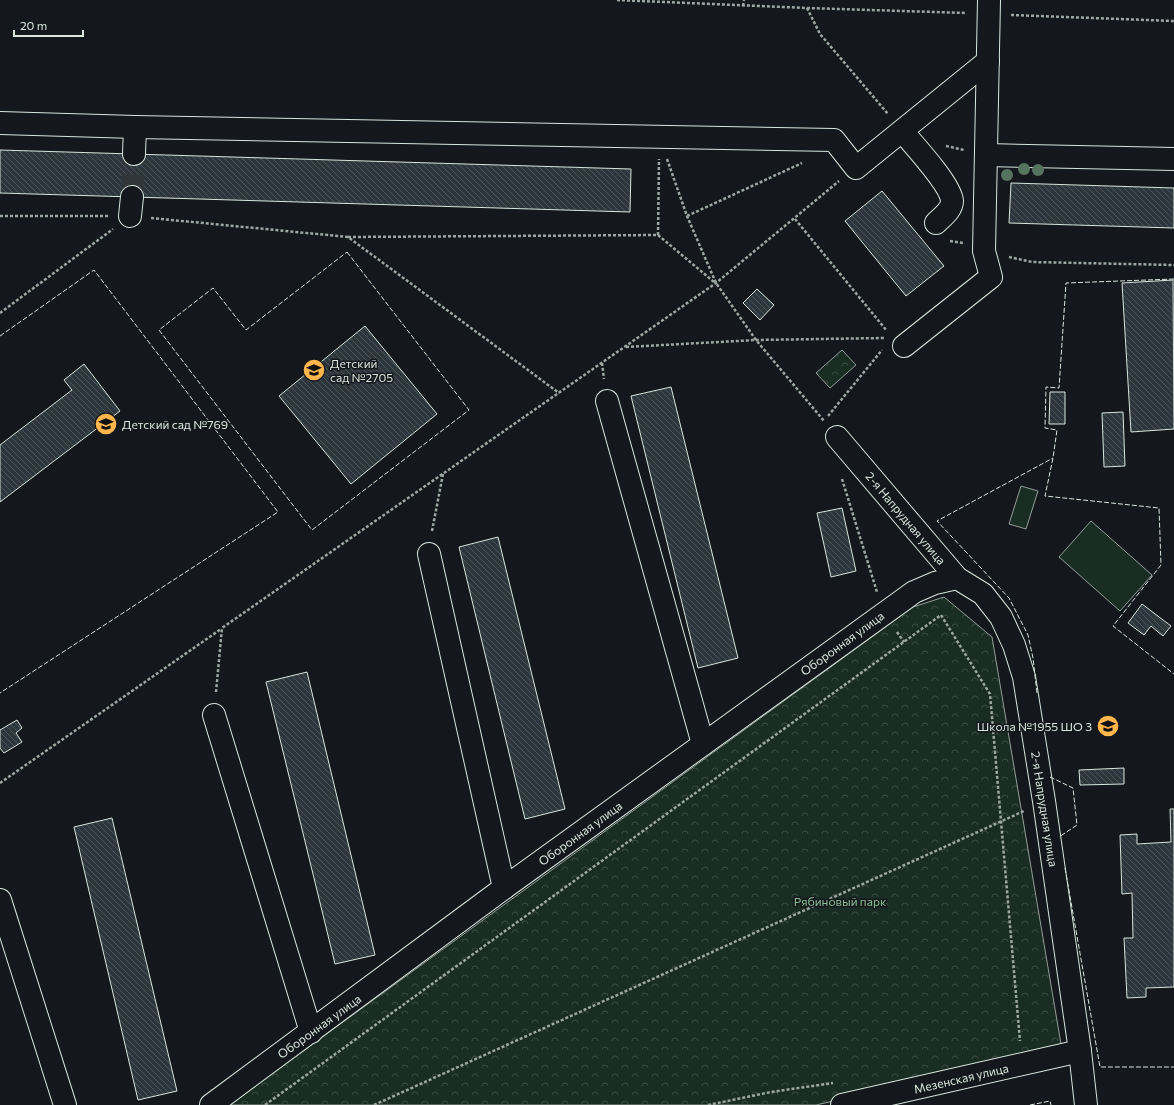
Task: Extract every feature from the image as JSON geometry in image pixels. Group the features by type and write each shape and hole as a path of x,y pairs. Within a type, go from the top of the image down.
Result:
{"street":[{"path":"890,341 991,276 984,252 989,7"},
{"path":"0,122 135,127 834,140 856,168 988,61"},
{"path":"134,154 135,127"},
{"path":"902,131 948,188 952,202 949,211 936,223"},
{"path":"986,155 1174,159"},
{"path":"607,401 703,744"},
{"name":"2-я Напрудная улица","path":"829,429 957,578 982,594 1001,616 1014,645 1024,677 1044,801 1080,1052 1086,1105"},
{"path":"429,554 504,888"},
{"name":"Оборонная улица","path":"211,1105 504,888 914,592 936,582 957,578"},
{"path":"214,715 311,1032"},
{"path":"0,900 65,1105"},
{"name":"Мезенская улица","path":"842,1105 1080,1052"}],"path":[{"path":"617,0 807,8 989,7 1174,21"},
{"path":"744,0 744,6"},
{"path":"807,8 820,34 902,131"},
{"path":"659,137 686,216 716,283 756,340 829,429 890,341"},
{"path":"658,235 659,137"},
{"path":"918,150 941,145 986,155"},
{"path":"686,216 802,163"},
{"path":"0,783 716,283 856,168"},
{"path":"0,216 131,207 348,237 658,235 716,283"},
{"path":"0,314 131,207"},
{"path":"795,219 890,341"},
{"path":"936,223 950,241 970,244 984,252 1032,262 1174,265"},
{"path":"348,237 559,393"},
{"path":"624,347 756,340 890,341"},
{"path":"840,473 883,614 904,642"},
{"path":"429,554 442,474"},
{"path":"265,1105 942,616 990,694 1020,1042"},
{"path":"214,715 222,628"},
{"path":"374,1105 1001,822 1044,801"},
{"path":"708,1105 771,1092 833,1083"}],"green space":[{"path":"842,350 856,365 830,388 816,373"},
{"path":"1021,486 1038,491 1026,529 1009,524"},
{"path":"1091,521 1152,575 1120,611 1059,557"},
{"name":"Рябиновый парк","path":"944,597 992,637 1062,1050 816,1105 229,1105 913,607"}],"building":[{"path":"0,150 631,169 630,212 0,193"},
{"path":"1011,183 1174,188 1174,228 1009,223"},
{"path":"882,191 944,266 906,296 845,221"},
{"path":"1173,280 1174,429 1131,432 1122,283"},
{"path":"757,289 774,305 760,320 743,303"},
{"path":"365,326 437,414 351,484 279,396"},
{"path":"84,364 120,411 0,502 0,445 72,390 64,380"},
{"path":"671,387 738,658 698,668 631,396"},
{"path":"1050,392 1065,392 1065,424 1049,424"},
{"path":"1123,412 1125,466 1104,467 1102,413"},
{"path":"842,508 856,571 831,577 817,513"},
{"path":"498,537 565,809 525,819 459,547"},
{"path":"1142,604 1171,626 1163,636 1151,626 1144,635 1128,623"},
{"path":"307,672 375,955 335,964 266,682"},
{"path":"17,720 22,728 16,733 22,742 4,753 0,748 0,730"},
{"path":"1124,768 1124,784 1080,785 1079,770"},
{"path":"1170,809 1174,809 1174,987 1146,988 1146,997 1127,998 1124,938 1133,938 1132,893 1122,894 1120,835 1137,834 1137,844 1171,842"},
{"path":"112,818 177,1091 138,1100 74,827"}],"tunnel":[{"path":"132,197 134,154"}],"fence":[{"path":"347,252 469,410 312,530 159,330 213,288 246,330 347,252"},
{"path":"0,336 94,270 278,512 0,693"},
{"path":"1174,279 1066,283 1059,388 1046,387 1045,428 1057,430 1045,496 1159,508 1161,565 1113,626 1174,674"},
{"path":"1037,693 1033,658 1028,635 1009,598 937,521 1053,458"},
{"path":"1050,777 1073,788 1077,825 1059,837"},
{"path":"1065,868 1100,1067 1174,1067"},
{"path":"1030,1105 1050,1101 1051,1105"}],"place":[{"name":"Детский сад №2705","path":"314,370"},
{"name":"Детский сад №769","path":"106,424"},
{"name":"Школа №1955 ШО 3","path":"1108,726"}]}
